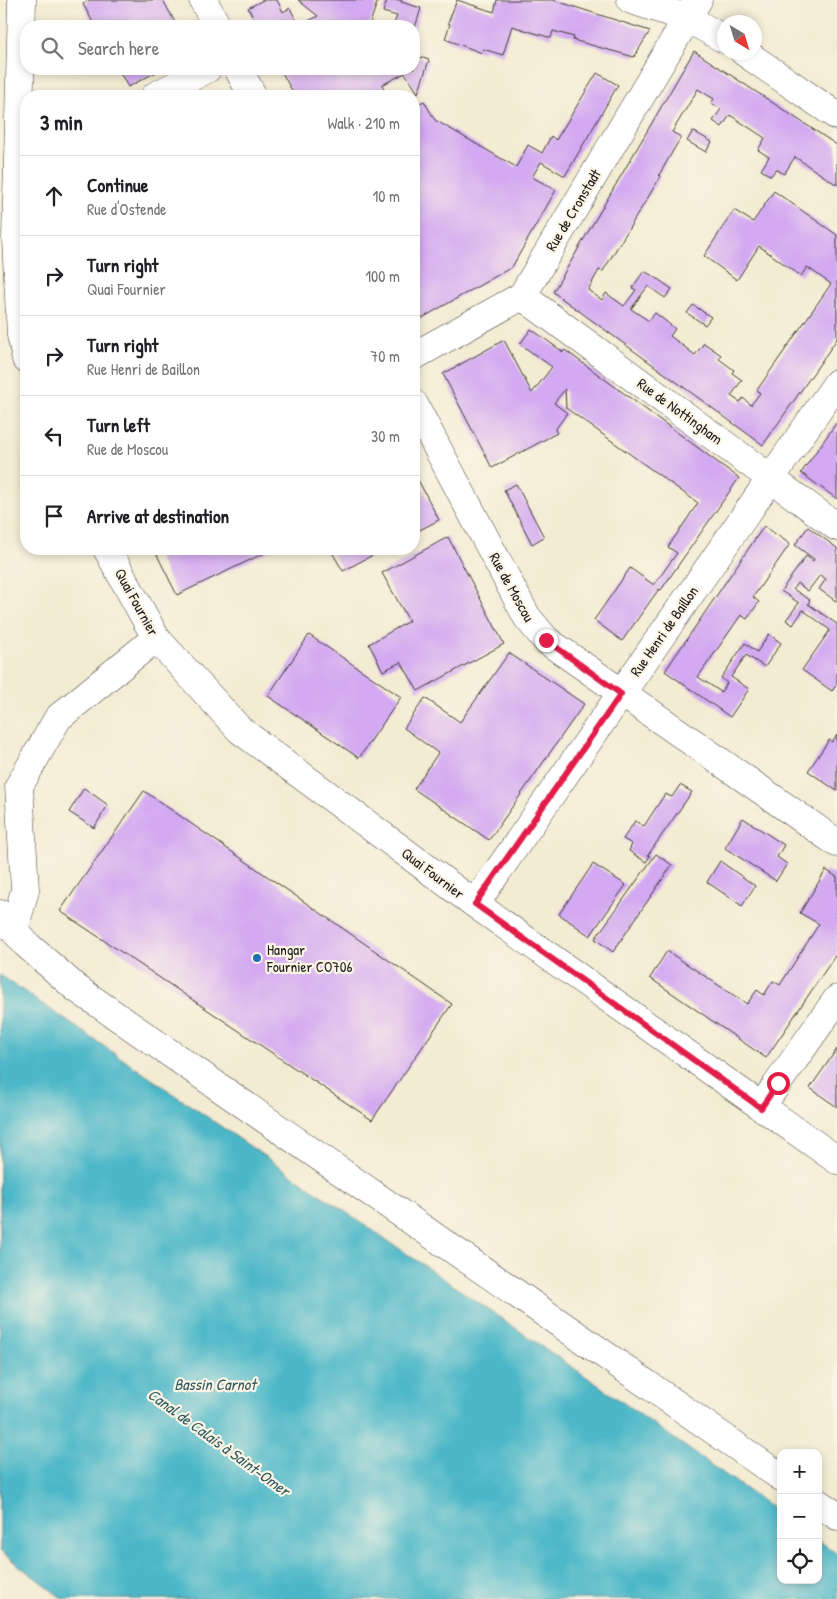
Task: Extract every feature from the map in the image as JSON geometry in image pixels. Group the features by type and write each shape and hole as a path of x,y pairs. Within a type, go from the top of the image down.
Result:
{"street":[{"path":"22,0 22,20"},
{"path":"204,0 214,20"},
{"path":"631,0 692,9 717,32"},
{"name":"Rue de Cronstadt","path":"522,296 692,9"},
{"path":"756,60 837,116"},
{"path":"21,90 22,75"},
{"path":"166,90 195,75"},
{"path":"241,75 250,90"},
{"path":"20,208 18,287 20,318"},
{"path":"420,353 522,296"},
{"name":"Rue de Nottingham","path":"522,296 837,527"},
{"name":"Rue Henri de Baillon","path":"475,904 837,383"},
{"name":"Rue de Moscou","path":"420,415 533,626 546,640 837,843"},
{"name":"Quai Fournier","path":"110,555 156,638 240,730 475,904 837,1160"},
{"path":"156,638 130,656 58,718 19,786 25,890 7,922 26,944 76,988 777,1474"},
{"path":"761,1108 837,999"}],"water":[{"name":"Bassin Carnot","path":"0,975 591,1380 777,1511 777,1584 822,1584 822,1543 837,1554 837,1599 63,1599 0,1551"}],"building":[{"path":"90,0 163,0 174,20 92,20 83,4"},
{"path":"263,0 277,0 283,12 290,8 296,20 255,20 248,8"},
{"path":"298,0 378,0 371,20 310,20 318,16"},
{"path":"387,0 402,0 401,2 421,8 417,20 395,20 397,16 383,12"},
{"path":"457,0 494,12 497,0 553,0 650,31 634,57 573,40 574,37 553,31 551,38 512,26 503,55 483,49 482,53 445,39 450,24 448,23"},
{"path":"694,51 837,145 837,185 795,157 784,174 776,169 771,176 761,170 769,157 758,150 765,138 730,115 722,127 713,121 721,109 711,103 714,99 698,89 672,132 681,137 659,175 661,176 603,271 599,270 588,290 602,300 606,293 624,306 636,290 632,288 644,271 655,277 672,289 665,298 648,286 631,309 649,321 655,313 675,329 670,336 695,355 704,343 721,355 719,359 734,370 732,373 742,380 731,396 740,402 743,398 751,405 760,393 757,390 831,284 807,267 801,276 759,246 737,280 704,256 734,210 753,222 774,191 837,235 837,339 763,445 553,292"},
{"path":"420,57 429,60 419,90 416,90 406,75 420,75"},
{"path":"597,73 618,85 565,176 541,162 532,177 556,190 512,267 420,319 420,103 424,101 435,120 516,167 528,145 542,153 551,136 556,140"},
{"path":"121,75 151,75 128,87"},
{"path":"283,75 401,75 382,85 384,90 292,90"},
{"path":"693,131 712,142 706,152 687,141"},
{"path":"693,305 711,317 705,325 687,313"},
{"path":"531,329 563,352 565,350 739,478 661,590 659,589 622,641 594,620 630,568 654,585 677,553 668,547 698,503 566,408 565,389 554,403 567,413 555,430 557,433 492,468 443,374 504,340 532,393 552,367 520,344"},
{"path":"837,422 837,499 801,473"},
{"path":"420,484 439,520 420,530"},
{"path":"516,484 544,537 532,544 504,490"},
{"path":"764,526 790,544 753,597 759,602 747,619 741,615 698,677 721,692 727,683 721,678 745,643 757,652 769,634 781,643 765,667 746,655 731,677 749,689 730,717 665,671"},
{"path":"808,527 837,548 837,602 819,589 826,579 820,575 808,591 797,583 793,589 810,600 808,604 837,624 837,684 832,691 802,670 830,630 803,610 793,625 786,620 799,603 781,591 806,556 813,561 814,559 795,545"},
{"path":"448,537 504,644 418,691 401,662 383,671 369,644 409,621 382,573 415,555 420,555 420,552"},
{"path":"157,555 260,555 177,595"},
{"path":"334,555 373,555 343,571"},
{"path":"309,635 401,697 359,758 268,696"},
{"path":"509,653 584,704 489,840 414,789 438,753 404,728 425,698 460,722"},
{"path":"837,735 837,791 808,771 829,740 832,742"},
{"path":"680,785 692,792 648,855 650,856 646,862 629,851 632,844 623,839 635,821 644,826 665,794 672,797"},
{"path":"84,788 108,805 94,828 69,812"},
{"name":"Hangar Fournier CO706","path":"144,791 452,1004 372,1120 60,911"},
{"path":"743,818 784,845 777,857 787,864 776,881 725,848"},
{"path":"656,854 672,865 613,952 595,939"},
{"path":"720,861 755,886 742,906 707,882"},
{"path":"593,864 626,885 590,936 559,914"},
{"path":"826,870 837,877 837,953 766,1058 650,978 667,951 747,1004 757,990 764,995 773,981 780,985 819,924 800,913"},
{"path":"837,1049 837,1107 810,1088"}],"place":[{"name":"Hangar Fournier CO706","path":"257,958"}],"route":[{"path":"546,640 621,694 475,904 761,1108 778,1083"}],"water label":[{"name":"Canal de Calais à Saint-Omer","path":"219,1442"}]}
